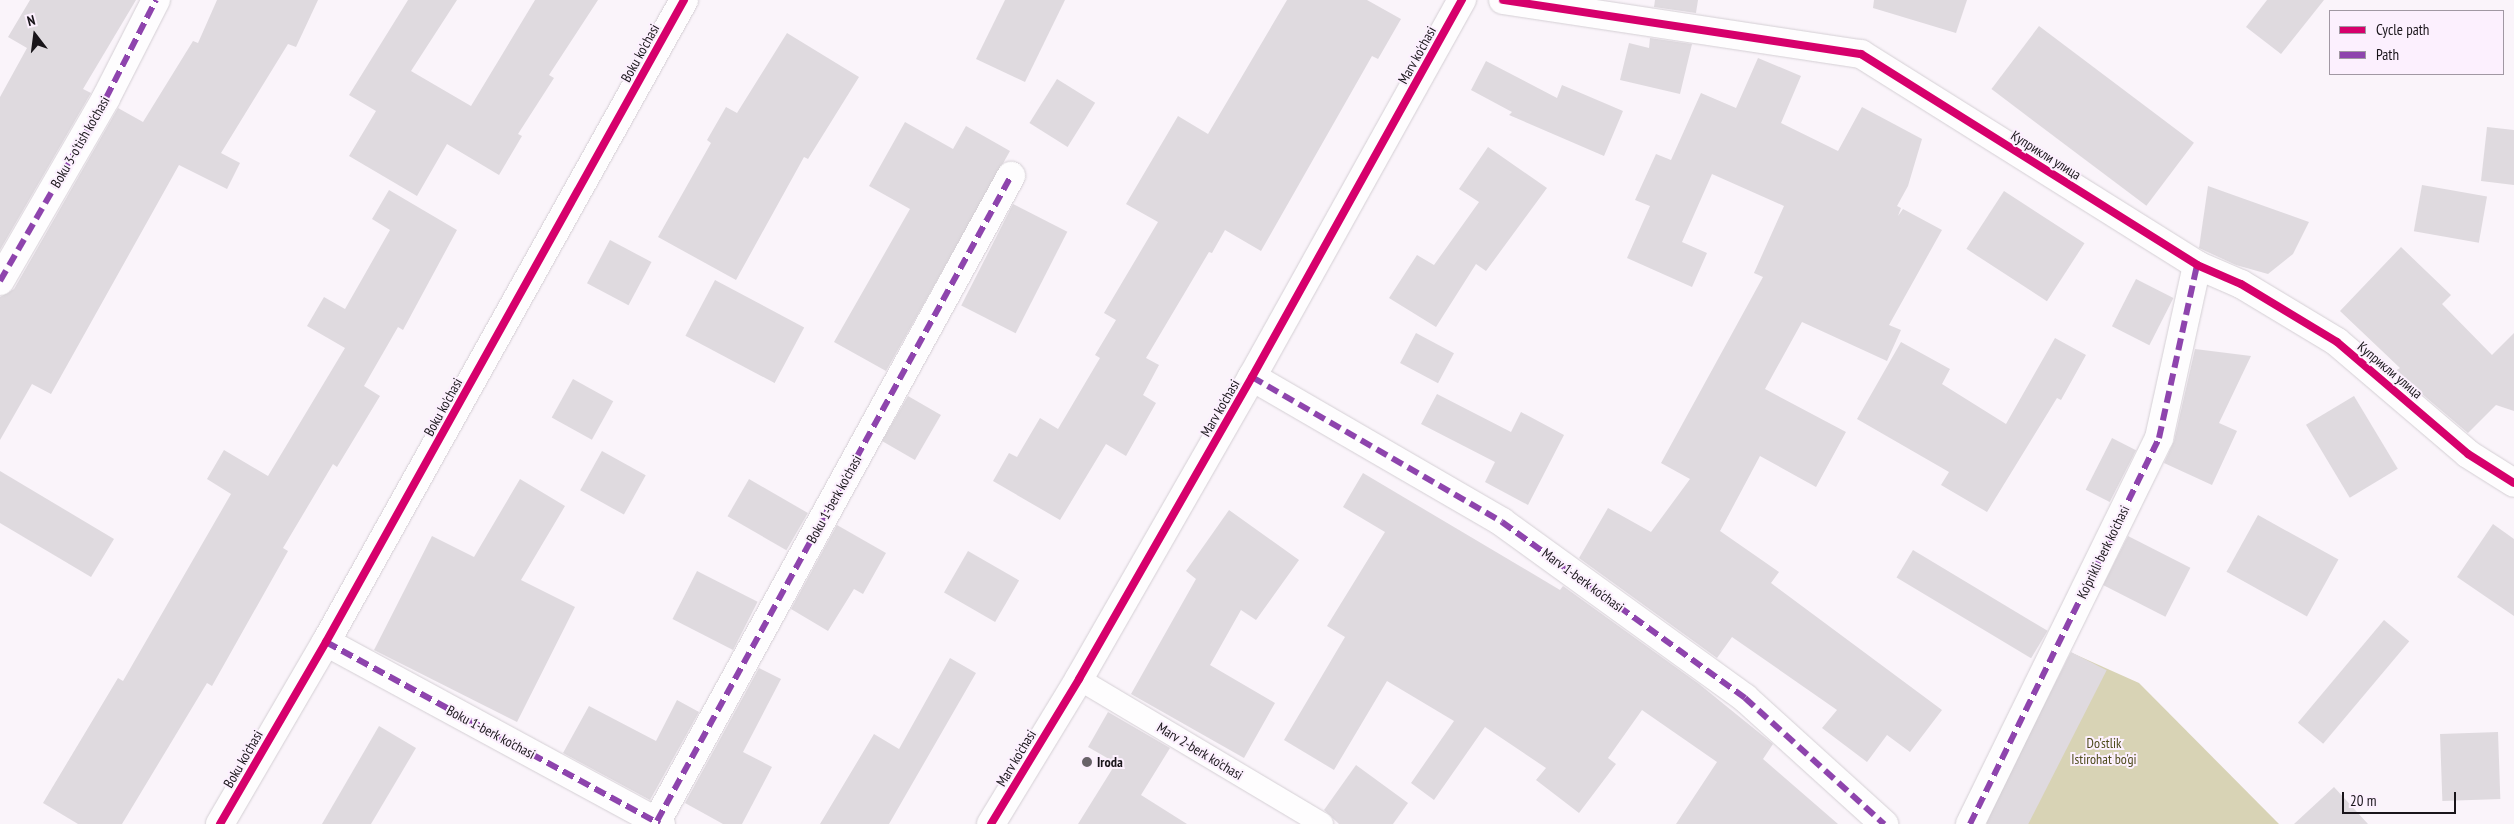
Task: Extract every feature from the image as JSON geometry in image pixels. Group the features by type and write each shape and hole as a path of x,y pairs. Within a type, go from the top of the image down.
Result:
{"street":[{"name":"Boku 3-o'tish ko'chasi","path":"0,281 106,98 156,0"},
{"name":"Boku ko'chasi","path":"220,824 326,642 684,0"},
{"name":"Marv ko'chasi","path":"991,824 1079,679 1252,377 1462,0"},
{"name":"Куприкли улица","path":"1502,0 1862,54 2197,265 2241,284 2337,342 2468,454 2514,483"},
{"name":"Boku 1-berk ko'chasi","path":"326,642 659,823 1011,176"},
{"name":"Ko'prikli berk ko'chasi","path":"1970,824 2159,438 2197,265"},
{"name":"Marv 1-berk ko'chasi","path":"1252,377 1502,522 1745,698 1884,824"}],"lane":[{"name":"Marv 2-berk ko'chasi","path":"1079,679 1322,824"}],"green space":[{"name":"Do'stlik Istirohat bo'gi","path":"2072,653 2139,683 2279,824 1987,824"}],"building":[{"path":"30,0 136,0 83,89 91,93 0,250 0,97 27,48 8,37"},
{"path":"217,0 318,0 296,47 288,44 221,153 240,163 227,189 179,165 51,394 32,384 0,440 0,297 14,289 118,108 143,122 193,41 198,43"},
{"path":"408,0 457,0 411,71 471,106 535,0 598,0 549,75 554,78 518,134 522,136 499,175 447,144 417,196 349,156 376,111 349,95"},
{"path":"1005,0 1065,0 1025,82 976,59"},
{"path":"1287,0 1367,0 1401,19 1378,59 1372,56 1261,251 1225,230 1212,253 1209,252 1146,358 1159,365 1143,395 1156,403 1126,456 1106,444 1060,520 993,481 1009,453 1017,457 1040,418 1058,429 1100,358 1095,355 1116,320 1104,313 1158,222 1126,204 1178,116 1208,134"},
{"path":"1655,0 1698,0 1696,13 1654,7"},
{"path":"1874,0 1967,0 1956,33 1873,8"},
{"path":"2267,0 2324,0 2281,54 2246,27"},
{"path":"2039,26 2194,143 2146,206 1991,89"},
{"path":"787,33 859,77 808,159 804,157 736,280 658,237 711,143 707,140 726,107 737,113"},
{"path":"1650,38 1692,44 1680,94 1620,80 1629,43 1649,48"},
{"path":"1758,58 1801,76 1781,123 1838,151 1862,107 1922,139 1908,186 1897,206 1901,208 1898,216 1903,209 1942,230 1889,325 1901,330 1887,361 1802,322 1765,389 1846,432 1816,487 1760,456 1720,531 1779,572 1771,583 1942,710 1910,752 1887,735 1867,762 1822,728 1837,710 1732,637 1717,658 1579,558 1608,508 1651,532 1690,479 1661,463 1763,277 1754,273 1784,206 1712,174 1682,242 1707,253 1692,287 1627,258 1650,206 1635,200 1656,154 1671,160 1701,93 1736,108"},
{"path":"1486,61 1557,98 1562,85 1623,111 1604,156 1509,115 1512,112 1471,90"},
{"path":"1057,79 1095,103 1068,147 1029,123"},
{"path":"905,122 953,149 966,126 1010,151 886,371 834,342 910,209 869,186"},
{"path":"2487,127 2514,130 2514,185 2481,181"},
{"path":"1488,147 1547,188 1486,271 1476,264 1436,327 1389,298 1417,255 1434,265 1479,202 1459,189"},
{"path":"2422,185 2487,196 2479,243 2414,231"},
{"path":"2208,186 2309,222 2293,254 2268,274 2236,265 2199,248"},
{"path":"389,190 457,230 403,330 398,327 364,386 380,396 337,467 333,464 283,548 288,551 212,686 207,683 122,824 78,824 43,803 118,678 123,681 231,494 207,479 224,450 268,476 345,348 307,326 324,297 345,309 390,230 372,219"},
{"path":"2004,191 2085,243 2047,301 1966,249"},
{"path":"1013,204 1067,232 1016,333 961,306"},
{"path":"610,240 651,262 628,305 587,283"},
{"path":"2401,247 2451,295 2442,304 2492,355 2514,333 2514,411 2496,405 2468,433 2395,371 2400,368 2340,311"},
{"path":"2136,279 2173,298 2149,345 2112,326"},
{"path":"715,280 804,327 775,383 685,336"},
{"path":"1416,333 1454,353 1438,383 1400,363"},
{"path":"2055,338 2086,355 2061,400 2057,398 1987,512 1941,485 1949,472 1857,419 1901,342 1950,369 1942,384 2006,424"},
{"path":"2195,349 2251,356 2219,423 2237,431 2212,485 2164,463 2174,441"},
{"path":"573,379 613,401 592,440 552,417"},
{"path":"1437,394 1511,432 1521,412 1564,435 1528,505 1485,482 1495,462 1421,424"},
{"path":"908,396 941,415 915,460 882,441"},
{"path":"2354,396 2398,469 2350,498 2306,425"},
{"path":"2112,438 2136,450 2110,502 2086,490"},
{"path":"602,451 646,475 624,515 580,490"},
{"path":"0,471 114,539 91,577 0,523"},
{"path":"1363,473 1560,590 1563,586 1699,684 1773,744 1763,759 1838,824 1676,824 1717,762 1642,710 1608,758 1616,764 1579,813 1536,780 1546,768 1485,727 1434,800 1411,783 1454,721 1387,681 1334,770 1284,740 1345,637 1327,626 1385,532 1343,507"},
{"path":"520,479 565,506 521,580 575,607 517,722 374,650 432,536 474,557"},
{"path":"749,479 808,513 786,550 728,516"},
{"path":"1229,510 1299,560 1256,620 1241,610 1210,665 1275,703 1244,758 1131,694 1196,579 1186,571"},
{"path":"2258,515 2338,560 2307,616 2226,572"},
{"path":"2493,524 2514,539 2514,616 2457,577"},
{"path":"837,525 886,553 863,594 854,589 828,631 791,609"},
{"path":"2128,536 2190,568 2165,617 2103,585"},
{"path":"1913,550 2048,631 2031,658 1897,577"},
{"path":"968,551 1019,580 995,622 944,593"},
{"path":"697,571 758,602 733,650 672,619"},
{"path":"2384,620 2409,641 2323,744 2298,723"},
{"path":"2071,652 2107,670 2028,824 1988,824 1984,822"},
{"path":"950,658 976,673 889,824 820,824 874,734 899,749"},
{"path":"759,668 781,679 743,752 772,767 742,824 723,824 685,803"},
{"path":"677,700 699,712 650,800 563,753 589,706 656,741"},
{"path":"1108,712 1170,748 1141,795 1187,824 1078,824 1116,763 1088,747"},
{"path":"379,726 416,748 371,824 322,824"},
{"path":"2498,732 2500,799 2442,801 2440,734"},
{"path":"1356,765 1408,803 1393,824 1339,824 1324,810"},
{"path":"2334,787 2368,824 2294,824"}],"marked path":[{"path":"0,281 106,98 156,0"},
{"path":"657,821 1011,176"},
{"path":"1970,824 2159,438 2197,265"},
{"path":"1252,377 1502,522 1745,698 1884,824"},
{"path":"326,642 660,824"}],"cycle path":[{"path":"220,824 326,642 684,0"},
{"path":"991,824 1079,679 1252,377 1462,0"},
{"path":"1503,0 1861,54 2197,265 2241,284 2337,342 2468,454 2514,483"}],"place":[{"name":"Iroda","path":"1087,762"}]}
